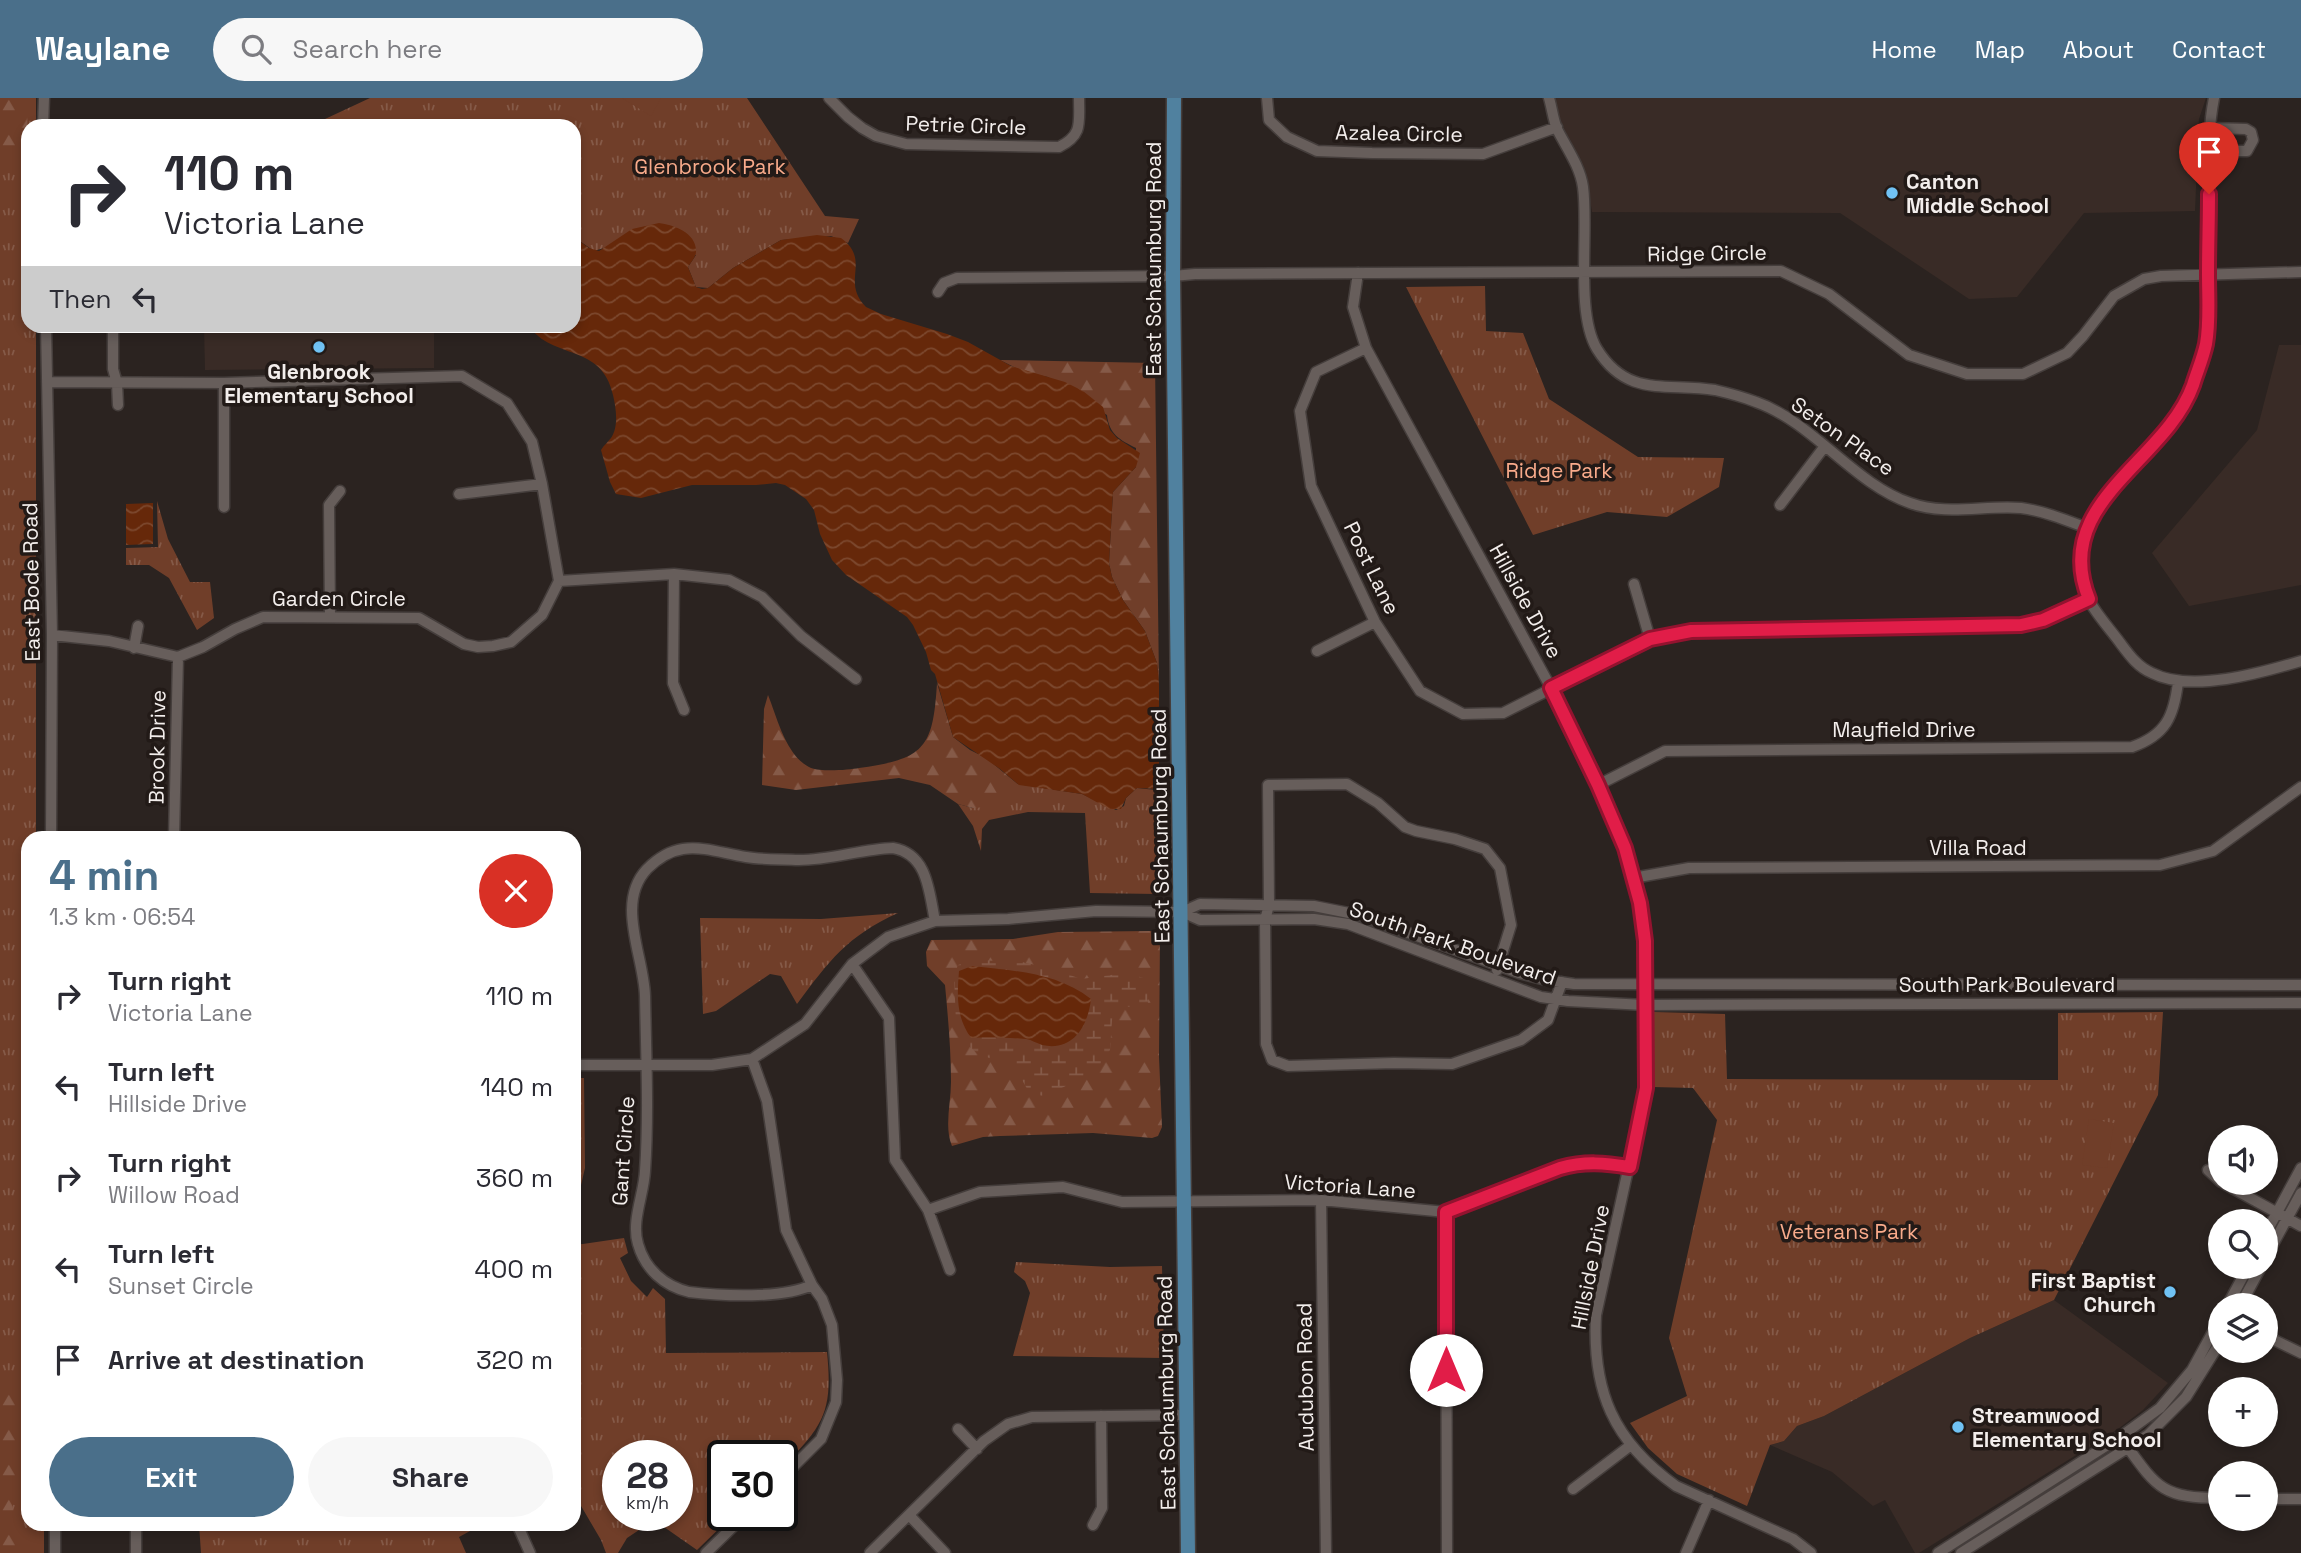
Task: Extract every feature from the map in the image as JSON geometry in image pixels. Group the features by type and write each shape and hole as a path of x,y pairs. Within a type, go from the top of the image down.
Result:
{"main road":[{"name":"East Schaumburg Road","path":"1174,98 1173,276 1188,1553"}],"street":[{"path":"43,119 44,98"},
{"name":"Petrie Circle","path":"829,98 862,128 876,136 906,144 1059,147 1072,141"},
{"path":"1079,98 1079,128 1072,141 1083,149"},
{"name":"Azalea Circle","path":"1267,98 1269,120 1287,138 1317,150 1483,153 1557,127"},
{"name":"Seton Place","path":"1549,98 1557,127 1583,184 1586,319 1590,334 1610,366 1626,379 1643,386 1714,390 1758,402 1794,421 1882,488 1910,503 1940,509 2021,508 2087,528"},
{"path":"2214,98 2209,151 2206,346 2191,389 2169,426 2106,494 2087,528 2080,563 2082,583 2089,599 2140,666 2153,674 2178,682 2250,677 2301,661"},
{"path":"2209,151 2247,150 2253,140 2246,129 2210,128"},
{"name":"Ridge Circle","path":"938,292 944,283 957,278 1782,271 1829,295 1909,355 1967,374 2024,374 2067,353 2114,296 2144,279 2161,276 2301,272"},
{"name":"Hillside Drive","path":"1358,273 1353,307 1366,348 1551,688 1625,848 1640,903 1645,941 1646,1088 1597,1315 1594,1347 1598,1375 1606,1400 1615,1422 1631,1445 1645,1462 1676,1486 1793,1539 1811,1553"},
{"name":"East Bode Road","path":"46,333 52,635 51,831"},
{"path":"113,333 113,369 118,405"},
{"name":"Post Lane","path":"1366,348 1316,372 1300,411 1311,485 1375,622 1420,691 1463,714 1503,713 1650,639 1691,631 2021,625 2043,620 2089,599"},
{"path":"47,382 224,383 462,376 507,403 532,442 559,581 674,574 729,580 762,597 801,636 856,679"},
{"path":"224,383 224,507"},
{"path":"1780,505 1825,446"},
{"path":"459,494 542,484"},
{"path":"330,616 329,505 340,491"},
{"path":"674,574 673,682 684,710"},
{"name":"Garden Circle","path":"178,657 263,617 419,618 464,644 493,646 511,642 542,615 559,581"},
{"path":"1634,584 1650,639"},
{"path":"1317,651 1375,622"},
{"path":"134,648 138,626"},
{"path":"52,635 109,641 178,657"},
{"name":"Brook Drive","path":"174,831 178,657"},
{"name":"Mayfield Drive","path":"1598,785 1665,751 2132,747 2148,741 2162,730 2171,716 2178,682"},
{"path":"1494,979 1511,925 1500,868 1485,849 1405,827 1378,803 1346,784 1268,785 1266,1044 1272,1060 1288,1066 1452,1064 1521,1040 1548,1020 1562,982"},
{"name":"Villa Road","path":"1633,878 1689,868 2160,865 2213,851 2301,787"},
{"path":"639,858 649,868 670,852 682,849 709,850 749,858 803,860 877,848 903,849 921,864 935,921"},
{"name":"Gant Circle","path":"649,868 636,889 631,909 645,986 647,1064 645,1175 636,1230 637,1243 649,1268 678,1289 704,1293 779,1294 799,1291 812,1285"},
{"name":"South Park Boulevard","path":"1182,912 1200,904 1314,906 1350,912 1533,977 1562,982 1645,985 2301,985"},
{"path":"581,1065 712,1065 752,1059 805,1024 852,964 888,937 935,921 1008,919 1086,912 1182,912"},
{"name":"South Park Boulevard","path":"1182,912 1200,920 1321,920 1348,924 1541,997 1557,1000 1645,1005 2301,1003"},
{"path":"852,964 889,1018 895,1160 928,1210 950,1270"},
{"path":"2088,985 2088,1003"},
{"path":"752,1059 767,1101 786,1230 812,1285 822,1299 832,1325 837,1380 836,1402 821,1439 798,1462"},
{"name":"Victoria Lane","path":"928,1210 980,1192 1063,1187 1122,1202 1321,1200 1446,1212 1578,1163 1599,1162 1630,1167"},
{"path":"2278,1226 2301,1168"},
{"path":"2278,1220 2301,1193"},
{"path":"2245,1195 2301,1226"},
{"name":"Audubon Road","path":"1321,1200 1326,1553"},
{"path":"1446,1212 1447,1553"},
{"path":"1964,1549 2160,1408 2180,1387 2208,1341"},
{"path":"2278,1342 2301,1353"},
{"path":"1938,1553 1964,1549 2155,1429 2195,1385 2208,1362"},
{"path":"870,1553 984,1441 1009,1424 1032,1417 1187,1415"},
{"path":"1093,1524 1102,1508 1101,1416"},
{"path":"958,1429 976,1449"},
{"path":"2120,1437 2147,1474 2164,1489 2189,1497 2208,1498"},
{"path":"1573,1489 1631,1445"},
{"path":"2278,1499 2301,1499"},
{"path":"1686,1553 1709,1500"},
{"path":"909,1515 945,1553"},
{"path":"55,1531 55,1553"},
{"path":"136,1531 136,1553"},
{"path":"520,1531 530,1553"},
{"path":"706,1553 729,1531"}],"shaded area":[{"name":"Canton Middle School","path":"1553,98 2206,98 2199,119 2195,211 2084,213 2017,297 1969,299 1840,213 1592,212 1586,176 1559,118"},
{"name":"Glenbrook Elementary School","path":"204,333 434,333 434,368 205,370"},
{"path":"2279,345 2301,345 2301,585 2189,606 2152,553 2257,430"},
{"name":"Streamwood Elementary School","path":"2054,1300 2168,1383 2143,1410 2118,1429 1919,1553 1915,1553 1885,1500 1873,1506 1832,1472 1770,1445 1784,1441 1797,1426 1824,1416 1970,1338"}],"green space":[{"path":"0,98 36,98 36,119 21,119 21,333 36,333 36,831 21,831 21,1531 44,1531 44,1553 0,1553"},
{"path":"0,98 27,98 27,119 21,119 21,153 0,146"},
{"name":"Glenbrook Park","path":"370,98 747,98 825,216 859,219 848,243 831,236 781,240 733,268 708,288 696,287 688,267 696,255 607,247 594,251 581,242 581,119 325,119"},
{"path":"622,98 661,98 651,116"},
{"name":"Ridge Park","path":"1485,286 1486,331 1523,333 1549,399 1638,457 1724,458 1719,487 1667,517 1607,512 1533,535 1406,287"},
{"path":"1000,360 1155,363 1159,684 1157,663 1145,631 1123,600 1112,577 1109,563 1113,492 1136,467 1136,448 1116,436 1107,415 1048,377 1024,372"},
{"path":"157,501 168,539 190,582 210,582 214,618 197,630 169,578 149,565 126,565 126,548 158,547"},
{"path":"937,683 953,737 986,758 1019,785 987,807 973,808 958,804 930,785 899,778 796,790 762,785 764,709 768,695 789,746 802,763 816,769 842,770 898,760 912,754 921,746 928,736 932,722"},
{"path":"1017,784 1082,794 1116,810 1124,806 1126,798 1137,788 1156,790 1158,894 1090,893 1085,813 1028,812 989,820 982,829 981,851 973,826 958,804 973,808"},
{"path":"898,913 865,931 840,951 797,1004 781,976 770,974 716,1011 703,1014 700,918 821,919"},
{"path":"1151,931 1160,935 1159,1057 1162,1127 1158,1136 1152,1138 1093,1133 1000,1136 983,1137 952,1146 948,1131 951,1070 945,985 927,966 926,952 931,940 1013,939 1058,932"},
{"path":"973,960 1022,962 1081,979 1126,973 1147,979 1150,994 1147,1006 1126,1007 1112,1020 1110,1050 1099,1066 1045,1096 1030,1094 1017,1071 978,1054 966,1044 956,1022 954,976 958,965"},
{"name":"Veterans Park","path":"1654,1012 1725,1014 1727,1079 2058,1080 2058,1013 2163,1012 2158,1095 2054,1300 1970,1338 1824,1416 1797,1426 1784,1441 1770,1445 1747,1506 1677,1474 1648,1448 1630,1423 1687,1396 1669,1338 1717,1120 1693,1088 1653,1087"},
{"path":"581,1078 584,1078 585,1168 581,1185"},
{"path":"2089,1119 2114,1123 2107,1168 2082,1165"},
{"path":"624,1238 628,1253 620,1258 631,1281 647,1297 653,1288 665,1299 666,1353 827,1352 829,1372 822,1416 808,1440 798,1450 798,1440 707,1440 707,1531 717,1531 697,1550 670,1531 693,1531 693,1440 602,1440 602,1531 638,1531 627,1538 618,1553 606,1553 581,1506 581,1244"},
{"path":"1016,1262 1110,1267 1162,1266 1164,1358 1013,1356 1030,1293 1025,1281 1014,1272"},
{"path":"0,1384 13,1392 21,1402 21,1469 11,1488 15,1533 25,1553 0,1553"},
{"path":"199,1531 470,1531 459,1537 466,1553 201,1553"}],"water":[{"path":"659,223 678,228 689,235 695,245 696,254 688,267 696,287 702,289 708,288 733,268 781,240 817,235 841,238 854,255 855,288 866,307 968,342 1011,366 1065,382 1083,391 1103,407 1110,430 1140,453 1136,467 1113,492 1109,563 1112,577 1123,600 1145,631 1157,663 1159,789 1137,788 1126,798 1121,809 1109,809 1082,794 1019,785 953,737 935,674 913,625 907,617 846,575 832,560 820,534 814,510 806,499 785,485 692,485 641,498 616,494 601,450 614,433 616,423 614,400 607,378 588,359 550,344 535,333 581,333 581,242 599,251 632,229"},
{"path":"153,503 153,544 126,545 126,504"},
{"path":"972,966 1034,974 1078,990 1091,999 1082,1027 1070,1041 1053,1046 1026,1039 971,1038 960,1014 958,989 959,971"}],"place":[{"name":"Canton Middle School","path":"1892,193"},
{"name":"Glenbrook Elementary School","path":"319,347"},
{"name":"First Baptist Church","path":"2170,1292"},
{"name":"Streamwood Elementary School","path":"1958,1427"}],"route":[{"path":"1446,1370 1446,1212 1578,1163 1599,1162 1630,1167 1646,1088 1645,941 1640,903 1625,848 1551,688 1650,639 1691,631 2021,625 2043,620 2089,599 2082,583 2080,563 2087,528 2106,494 2169,426 2191,389 2206,346 2209,194"}]}
